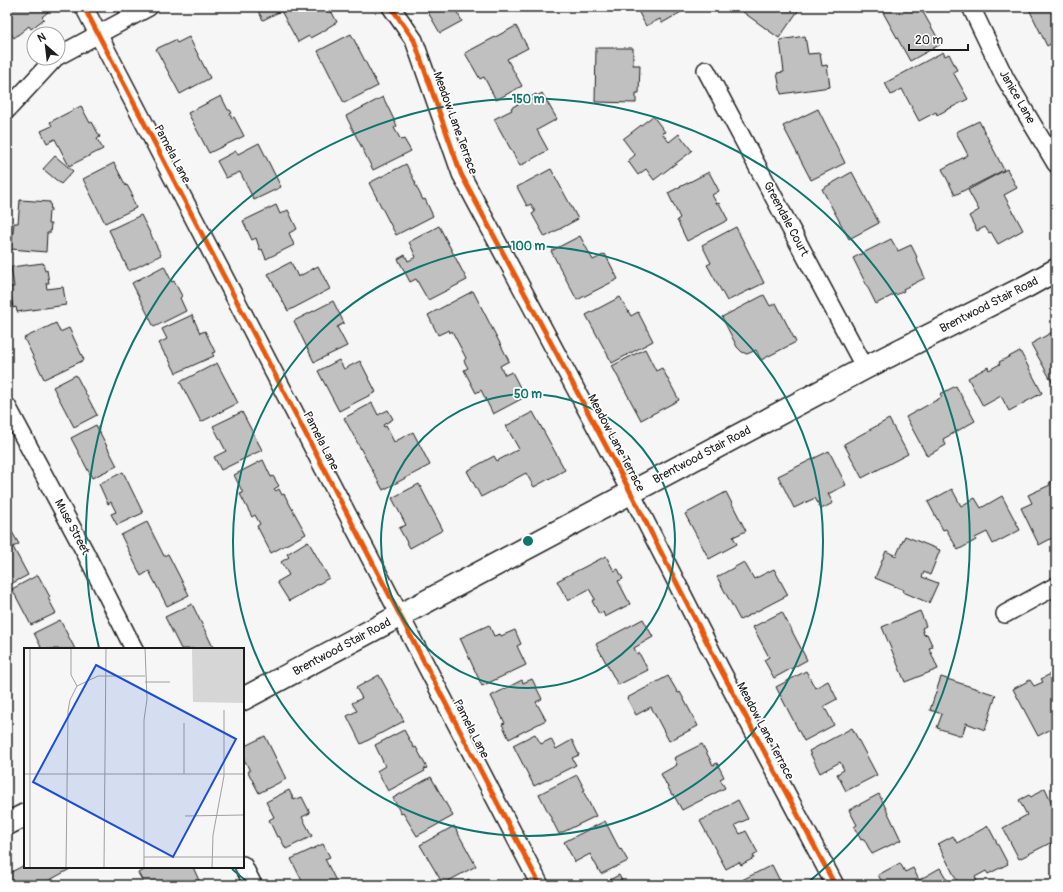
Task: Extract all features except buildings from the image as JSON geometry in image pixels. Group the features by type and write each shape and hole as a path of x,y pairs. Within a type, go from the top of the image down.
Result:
{"main road":[{"name":"Brentwood Stair Road","path":"244,698 865,368 1056,270"},
{"path":"7,824 24,816"}],"street":[{"name":"Pamela Lane","path":"84,7 540,885"},
{"path":"66,52 149,7"},
{"name":"Meadow Lane Terrace","path":"391,7 414,40 461,174 631,493 720,668 835,885"},
{"name":"Janice Lane","path":"971,7 1005,78 1056,164"},
{"path":"7,110 48,66"},
{"name":"Greendale Court","path":"706,70 865,368"},
{"name":"Muse Street","path":"7,406 86,554 133,648"},
{"path":"1005,614 1056,586"},
{"path":"244,867 253,885"}],"cycle path":[{"path":"84,7 540,885"},
{"path":"391,7 414,40 461,174 631,493 720,668 835,885"}]}
